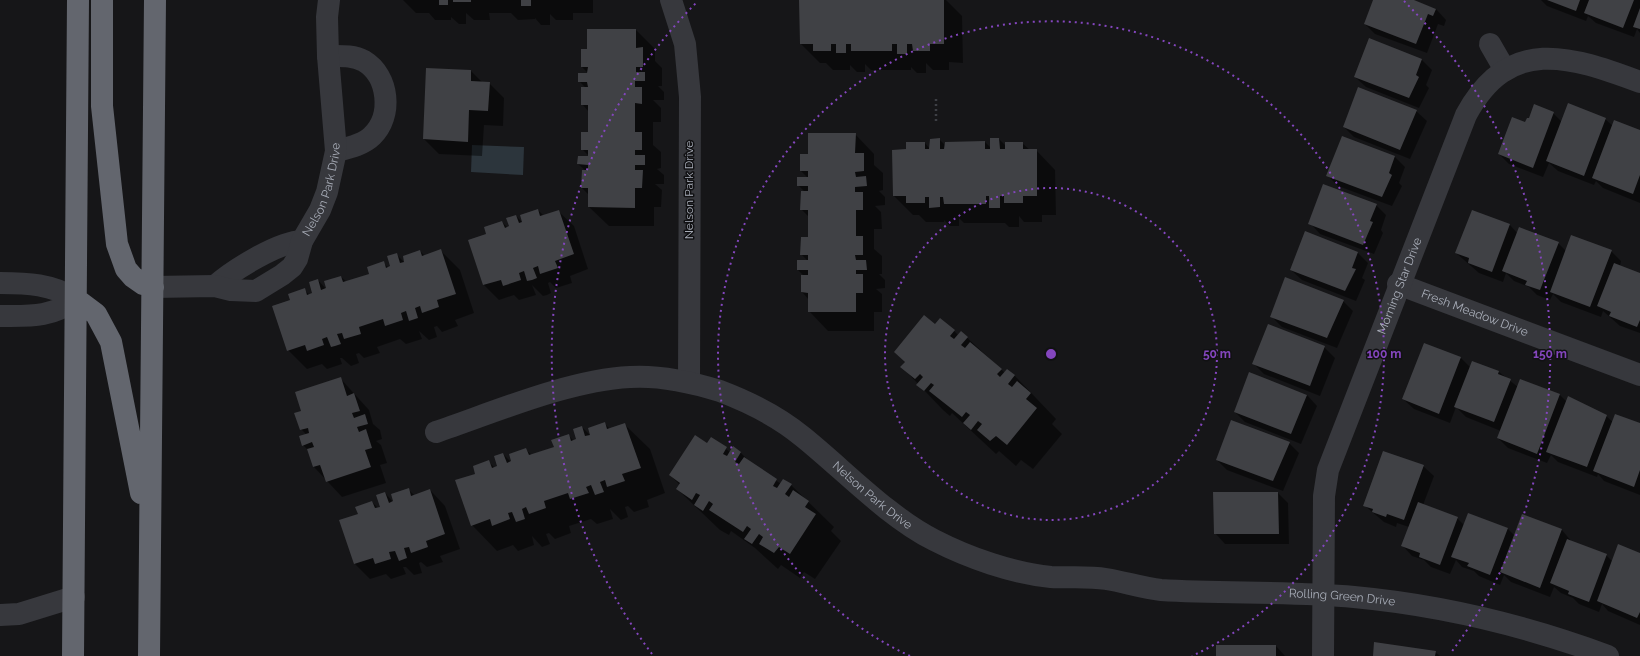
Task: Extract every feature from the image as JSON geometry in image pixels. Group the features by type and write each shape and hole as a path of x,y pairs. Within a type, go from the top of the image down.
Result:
{"highway":[{"path":"73,656 78,0"},
{"path":"102,0 102,106 117,244 126,269 138,280 153,287"},
{"path":"149,656 155,0"},
{"path":"76,298 96,314 111,342 149,535"}],"street":[{"name":"Nelson Park Drive","path":"153,287 215,286 244,292 256,291 292,267 299,254 302,241 317,215 327,192 336,151 328,56 327,17 329,0"},
{"name":"Nelson Park Drive","path":"671,0 684,44 690,97 689,382"},
{"path":"1490,44 1505,70"},
{"path":"328,56 355,57 368,64 378,74 382,82 386,99 378,129 372,137 353,146 336,151"},
{"name":"Morning Star Drive","path":"1323,656 1324,496 1328,470 1398,284 1466,114 1482,89 1493,78 1505,70 1534,59 1551,58 1603,68 1640,82"},
{"path":"0,283 41,284 65,292 76,298 60,309 43,315 0,316"},
{"name":"Fresh Meadow Drive","path":"1398,284 1640,375"},
{"name":"Nelson Park Drive","path":"436,432 543,396 588,383 630,377 650,377 689,382 743,400 785,424 802,435 893,512 932,539 963,553 1006,567 1035,574 1070,577"},
{"name":"Rolling Green Drive","path":"1070,577 1107,579 1134,586 1161,590 1324,595 1382,601 1454,613 1522,629 1608,656"},
{"path":"0,615 26,612 74,597"}],"path":[{"path":"936,97 936,121"}],"shaded area":[{"path":"472,145 524,147 523,175 471,172"}],"building":[{"path":"439,0 448,0 448,5 439,5"},
{"path":"453,0 471,0 471,2 453,2"},
{"path":"521,0 531,0 531,6 521,6"},
{"path":"799,0 944,0 944,44 930,44 930,51 913,51 912,44 907,44 907,54 897,54 897,44 892,44 892,51 851,51 851,44 846,44 846,53 836,53 836,44 831,44 831,51 813,51 813,44 800,44"},
{"path":"1373,0 1414,0 1436,9 1433,16 1428,14 1416,44 1364,24"},
{"path":"1547,0 1580,0 1576,11"},
{"path":"1589,0 1634,0 1623,28 1584,13"},
{"path":"1640,8 1640,29 1633,27"},
{"path":"587,29 636,29 636,48 643,47 643,67 636,67 636,72 645,72 645,81 635,81 635,87 642,87 642,104 635,103 635,132 642,132 642,150 635,150 635,155 645,155 645,165 635,165 635,170 643,170 642,188 635,188 635,208 588,207 588,188 581,188 582,170 588,170 588,165 577,164 578,156 588,156 588,150 581,150 581,132 588,132 588,105 581,105 581,87 588,87 587,82 578,82 578,73 587,73 588,67 581,67 581,49 587,49"},
{"path":"1369,38 1422,59 1416,75 1419,77 1409,98 1354,77"},
{"path":"426,68 471,70 471,81 490,82 488,111 469,110 468,142 423,139"},
{"path":"1358,87 1417,110 1400,150 1343,127"},
{"path":"1568,103 1606,118 1584,176 1546,161"},
{"path":"1534,104 1554,112 1533,168 1498,154 1512,117 1525,122 1527,118 1529,118"},
{"path":"1614,120 1640,130 1640,175 1633,194 1592,178"},
{"path":"808,133 856,133 855,153 864,153 864,171 855,172 856,177 866,176 867,186 855,187 855,192 863,192 863,210 856,210 856,236 863,236 863,255 855,255 856,260 866,260 867,270 856,270 856,274 863,274 863,293 856,293 856,312 808,312 808,293 801,292 801,275 808,275 808,270 797,270 797,260 808,260 808,255 800,255 801,237 808,237 808,210 800,210 801,191 808,191 808,186 797,186 797,177 808,177 808,171 800,171 800,154 808,154"},
{"path":"1342,136 1395,156 1389,173 1392,175 1382,197 1326,176"},
{"path":"940,138 940,149 944,149 945,142 985,141 985,149 990,149 990,138 999,138 1000,149 1005,149 1005,142 1023,142 1023,149 1037,149 1037,196 1023,196 1023,203 1004,203 1004,196 1000,196 1000,208 989,208 989,196 986,196 986,204 944,204 943,197 940,197 940,207 929,208 929,197 925,197 925,203 906,203 906,196 893,196 892,150 906,149 906,142 925,142 925,149 929,149 930,139"},
{"path":"1323,184 1377,204 1370,221 1373,222 1363,245 1308,224"},
{"path":"538,209 540,216 559,210 574,254 555,261 558,268 540,274 538,266 533,268 537,278 532,280 527,281 524,271 519,273 521,280 503,286 501,280 483,285 468,240 486,234 484,227 502,221 505,228 509,226 506,218 516,215 519,223 522,222 520,215"},
{"path":"1472,210 1510,224 1492,272 1468,263 1469,258 1455,253"},
{"path":"1519,227 1559,242 1540,290 1525,285 1527,281 1502,271"},
{"path":"1305,231 1358,252 1352,268 1356,269 1345,291 1290,270"},
{"path":"1571,235 1612,250 1590,307 1550,292"},
{"path":"441,249 456,294 437,300 439,307 422,313 420,306 415,308 418,318 409,321 406,311 401,313 403,320 385,326 383,319 359,327 361,334 344,339 342,333 337,334 341,344 335,346 331,347 327,337 322,339 324,345 307,351 305,345 287,351 272,306 290,300 288,294 305,288 307,295 312,293 309,282 318,279 321,290 326,288 324,281 341,276 343,282 369,274 367,267 384,261 386,268 390,266 387,256 397,253 400,263 404,262 403,256 420,250 422,256"},
{"path":"1614,263 1640,273 1640,320 1637,327 1609,316 1611,312 1597,306"},
{"path":"1285,277 1344,300 1327,338 1270,317"},
{"path":"924,315 935,324 940,318 955,330 950,336 954,339 961,331 968,337 961,345 965,348 970,342 1002,369 997,374 1000,377 1007,369 1015,375 1008,384 1012,387 1017,381 1031,393 1026,399 1037,408 1007,445 996,436 990,441 977,430 982,424 978,421 971,430 963,423 970,415 966,412 962,417 929,391 934,385 931,383 924,391 916,385 923,377 920,374 915,379 900,367 905,362 894,352"},
{"path":"1268,324 1325,346 1310,386 1252,364"},
{"path":"1424,343 1461,357 1439,414 1402,399"},
{"path":"1472,361 1499,371 1498,374 1511,379 1494,422 1454,407"},
{"path":"1249,372 1307,395 1291,434 1234,412"},
{"path":"341,377 347,396 354,393 360,411 352,413 354,418 365,414 368,424 357,427 359,432 366,429 372,448 365,450 371,467 326,482 320,465 313,467 307,449 314,447 312,442 302,446 299,436 309,433 308,428 300,430 294,413 301,411 295,392"},
{"path":"1520,379 1560,394 1537,454 1497,438"},
{"path":"1568,396 1607,415 1587,467 1546,452"},
{"path":"1615,414 1640,423 1640,470 1634,487 1593,471"},
{"path":"1231,420 1290,442 1273,481 1216,460"},
{"path":"605,422 607,429 625,423 641,468 622,474 625,481 607,487 605,480 600,482 604,492 595,495 591,485 586,487 589,493 570,499 568,493 544,501 546,508 529,514 526,507 522,509 525,519 516,522 512,512 508,513 510,519 492,526 490,519 471,526 455,480 475,474 473,466 489,460 492,468 497,466 494,456 503,453 507,463 511,461 509,454 526,448 529,455 554,447 551,440 569,434 571,441 576,439 573,429 582,426 585,436 590,435 588,428"},
{"path":"695,435 707,443 711,437 727,447 723,454 727,456 733,446 741,452 735,462 739,464 744,457 777,479 773,486 777,488 783,479 792,484 785,494 789,497 793,490 809,501 805,507 816,514 790,554 779,547 774,553 759,544 763,537 759,534 752,544 744,539 751,529 747,526 743,532 709,510 713,504 709,501 703,511 694,505 700,495 696,493 692,500 676,489 680,483 669,475"},
{"path":"1383,451 1424,465 1404,520 1387,514 1386,517 1372,512 1373,509 1363,506"},
{"path":"409,488 411,496 430,489 445,534 426,541 428,547 411,553 409,547 404,548 407,558 399,561 395,551 389,552 391,559 375,564 373,558 354,564 339,520 358,514 355,507 372,501 375,508 380,507 376,495 385,492 389,503 393,501 391,494"},
{"path":"1213,492 1278,492 1279,534 1214,534"},
{"path":"1418,502 1458,517 1440,565 1419,557 1420,553 1401,546"},
{"path":"1468,513 1508,528 1490,575 1467,566 1469,563 1451,557"},
{"path":"1522,514 1562,529 1540,588 1500,572"},
{"path":"1567,539 1607,554 1589,602 1568,594 1569,591 1550,583"},
{"path":"1618,544 1640,553 1640,612 1637,618 1597,601"},
{"path":"1374,642 1436,651 1435,656 1373,656"},
{"path":"1216,645 1276,645 1276,656 1216,656"}]}
